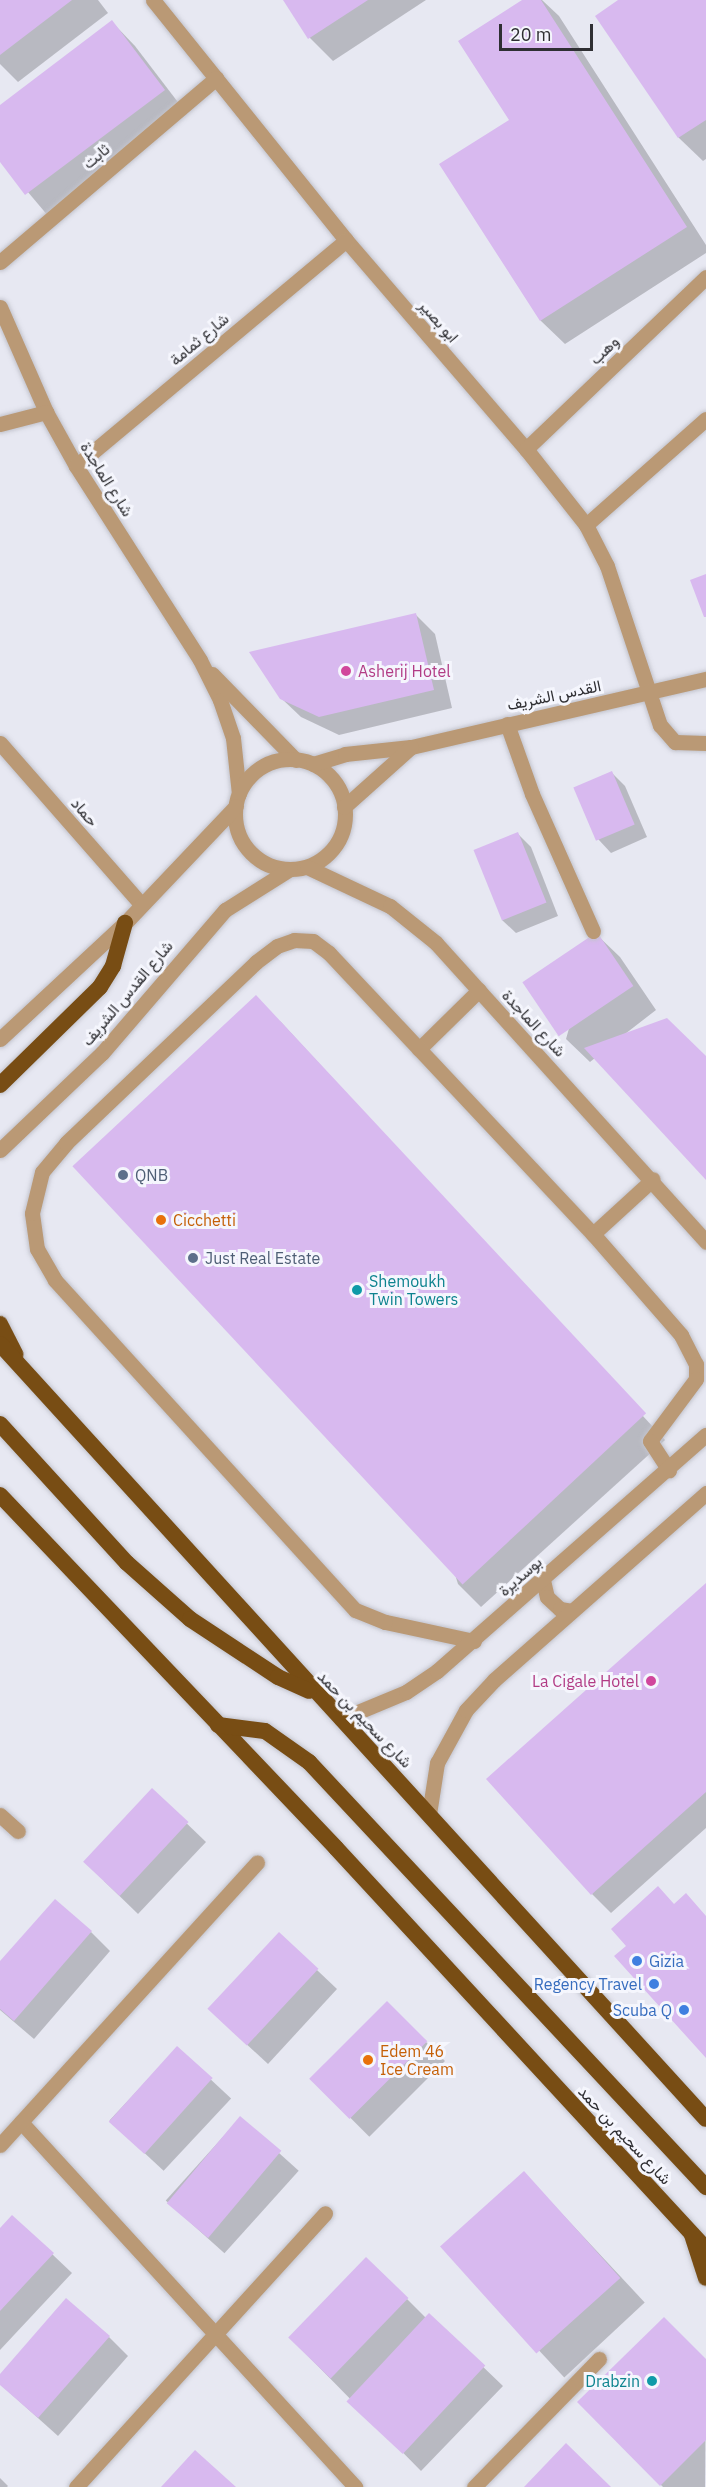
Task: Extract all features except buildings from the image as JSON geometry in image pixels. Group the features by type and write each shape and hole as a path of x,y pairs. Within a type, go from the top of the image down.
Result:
{"highway":[{"path":"0,1085 100,987 112,966 125,922"},
{"path":"0,1324 20,1365"},
{"name":"شارع سحيم بن حمد","path":"0,1344 315,1694 429,1814 706,2119"},
{"path":"0,1424 127,1563 190,1619 278,1677 315,1694"},
{"name":"شارع سحيم بن حمد","path":"0,1495 218,1725 706,2249"},
{"path":"218,1725 265,1731 309,1762 706,2187"},
{"path":"692,2234 706,2277"}],"street":[{"name":"ابو بصير","path":"153,0 346,240 526,449 586,525 607,566 660,725 675,742 706,743"},
{"name":"ثابت","path":"0,262 216,78"},
{"name":"شارع ثمامة","path":"76,466 346,240"},
{"name":"وهب","path":"526,449 706,277"},
{"name":"شارع الماجدة","path":"0,307 46,412 76,466 200,660 227,717 238,764 237,800"},
{"path":"0,424 46,412"},
{"path":"586,525 706,418"},
{"name":"شارع الماجدة","path":"200,660 296,760"},
{"name":"القدس الشريف","path":"313,764 345,754 411,747 706,679"},
{"path":"507,724 549,834 593,931"},
{"name":"حماد","path":"0,743 142,905"},
{"name":"القدس الشريف","path":"344,807 411,747"},
{"path":"0,1039 142,905 237,800 262,768 296,760 313,764 337,786 344,807 339,839 326,856 307,867 290,869 267,864 248,850 237,829 237,800"},
{"name":"شارع الماجدة","path":"307,867 368,894 410,919 479,990 653,1179 706,1242"},
{"name":"شارع القدس الشريف","path":"0,1150 102,1053 189,947 225,910 290,869"},
{"path":"474,1641 385,1622 355,1610 55,1280 37,1249 32,1213 42,1172 66,1143 277,946 294,940 313,941 329,953 593,1234 681,1335 696,1364 696,1379 650,1441 669,1470"},
{"path":"419,1049 479,990"},
{"path":"593,1234 653,1179"},
{"name":"بوسديرة","path":"341,1719 406,1692 474,1641 705,1438"},
{"path":"429,1814 437,1763 466,1710 572,1611 706,1493"},
{"path":"543,1580 547,1596 560,1609 572,1611"},
{"path":"0,1815 18,1831"},
{"path":"0,2145 257,1863"},
{"path":"21,2122 355,2487"},
{"path":"76,2487 217,2336 325,2212"},
{"path":"474,2487 599,2359"}],"place":[{"name":"Asherij Hotel","path":"346,671"},
{"name":"QNB","path":"123,1175"},
{"name":"Cicchetti","path":"161,1220"},
{"name":"Just Real Estate","path":"193,1258"},
{"name":"Shemoukh Twin Towers","path":"357,1290"},
{"name":"La Cigale Hotel","path":"651,1681"},
{"name":"Gizia","path":"637,1961"},
{"name":"Regency Travel","path":"654,1984"},
{"name":"Scuba Q","path":"684,2010"},
{"name":"Edem 46 Ice Cream","path":"368,2060"},
{"name":"Drabzin","path":"652,2381"}]}
